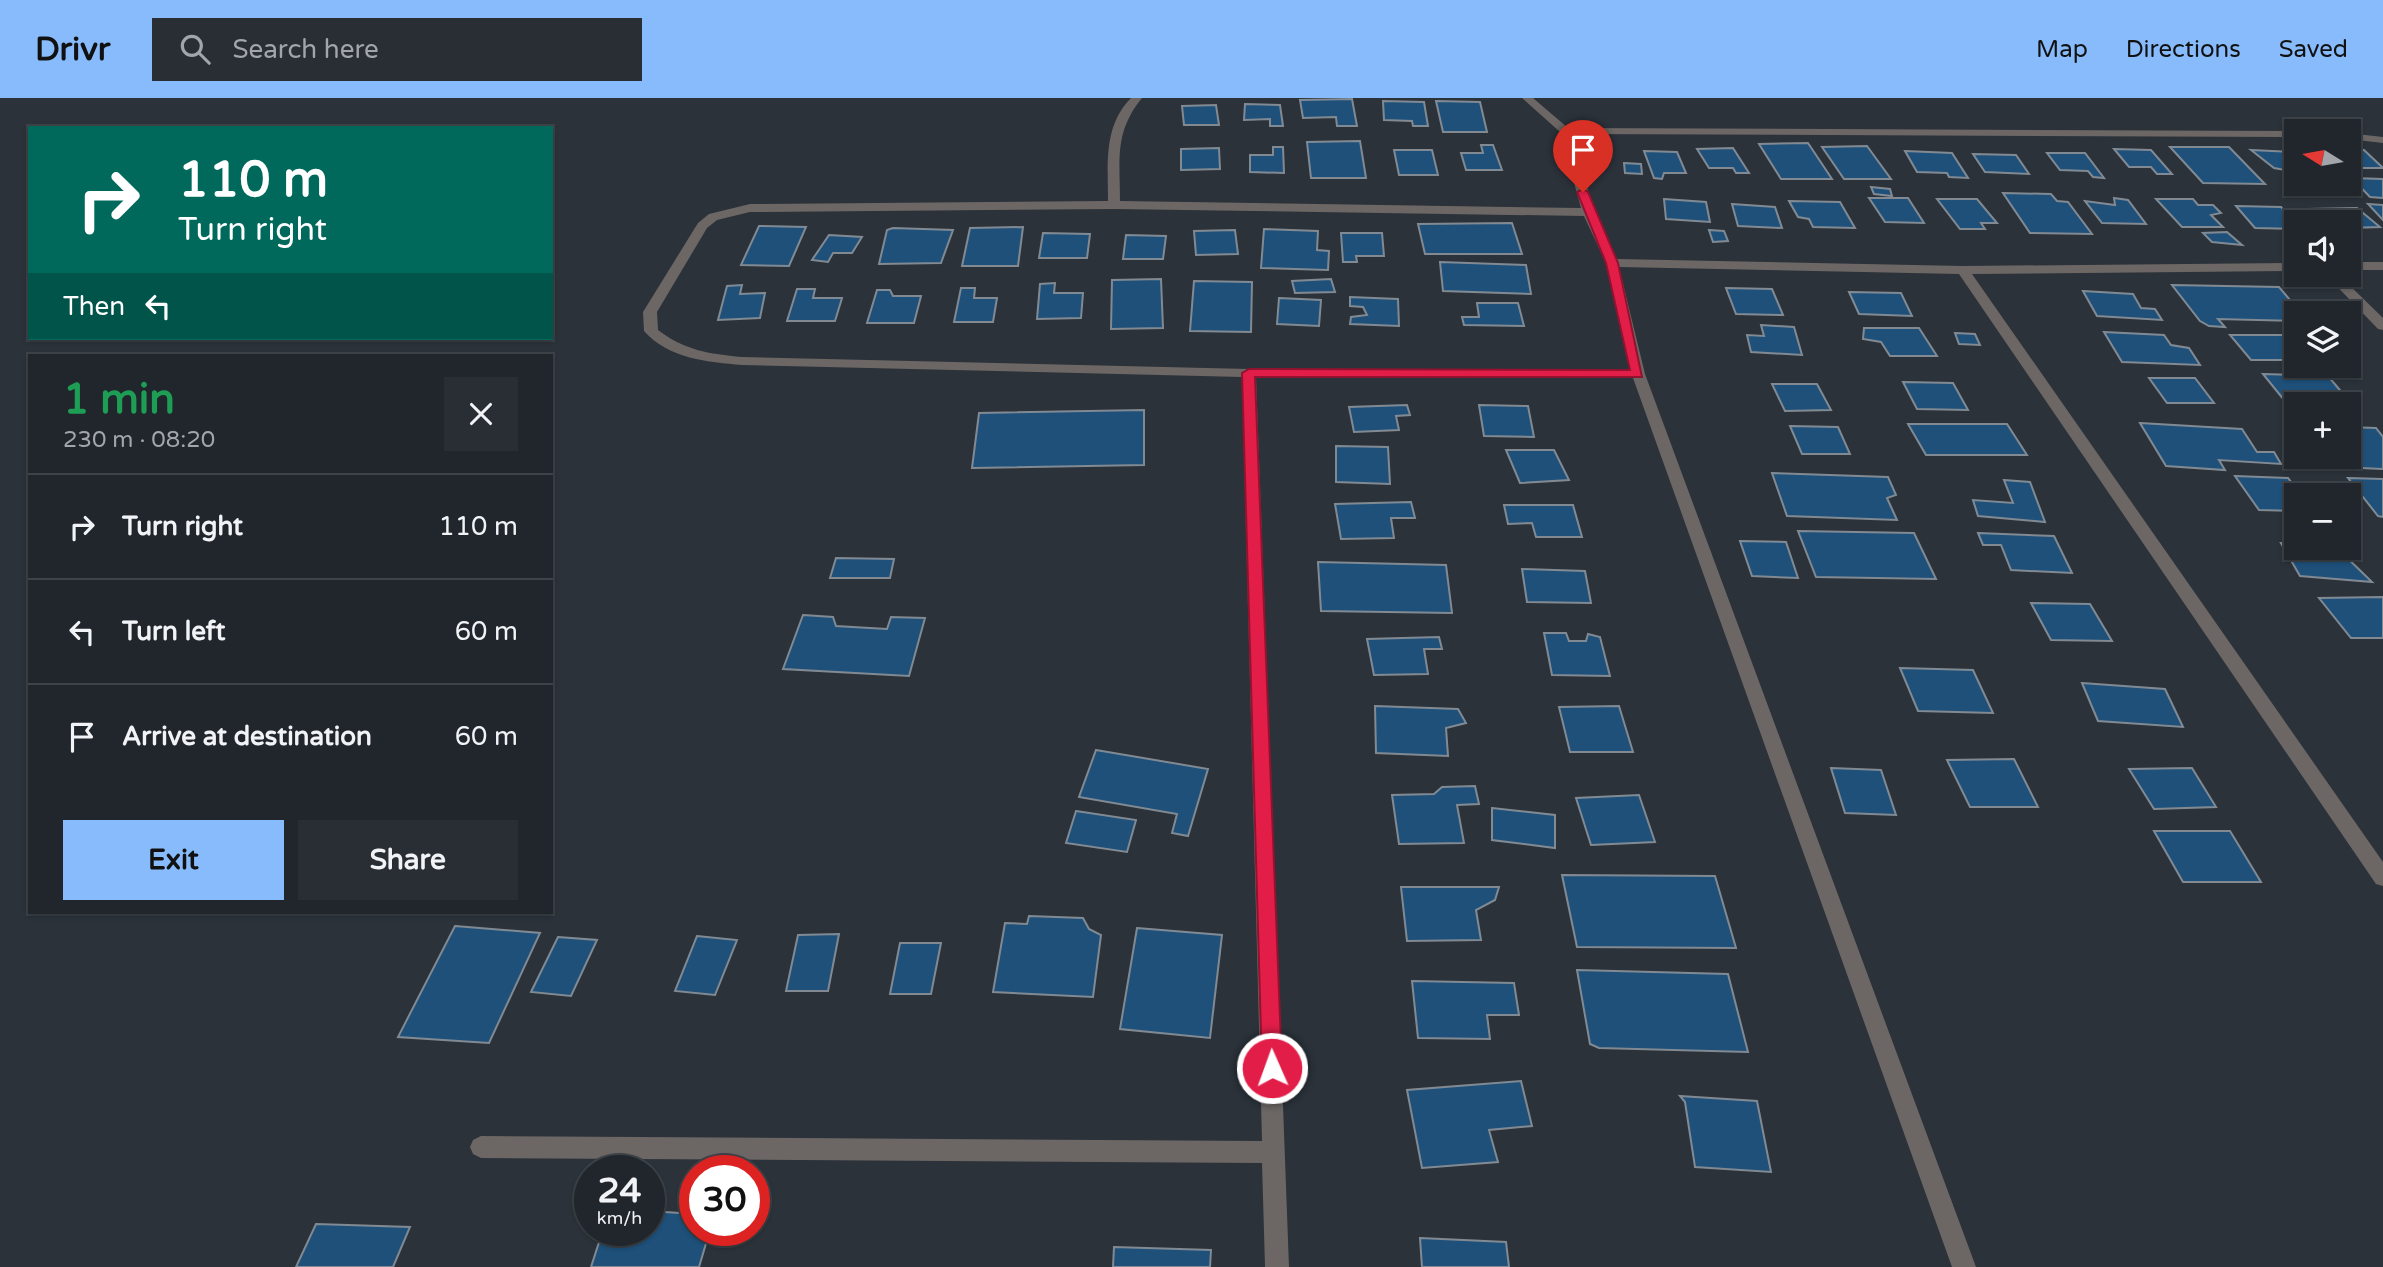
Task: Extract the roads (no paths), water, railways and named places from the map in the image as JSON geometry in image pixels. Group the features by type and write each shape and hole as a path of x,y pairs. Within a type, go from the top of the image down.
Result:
{"street":[{"path":"1114,205 1116,130 1125,110 1137,98"},
{"path":"1527,98 1565,131 1588,212 1612,263 1638,374 1964,1267"},
{"path":"1565,131 2284,134"},
{"path":"2361,137 2383,140"},
{"path":"1588,212 1114,205 750,208 713,218 696,235 650,312 651,331 687,354 742,361 1249,373 1638,374"},
{"path":"1612,263 1963,270 2284,267"},
{"path":"2361,266 2383,266"},
{"path":"1963,270 2383,878"},
{"path":"2344,287 2383,326"},
{"path":"1249,373 1277,1267"},
{"path":"481,1147 1275,1152"}]}
